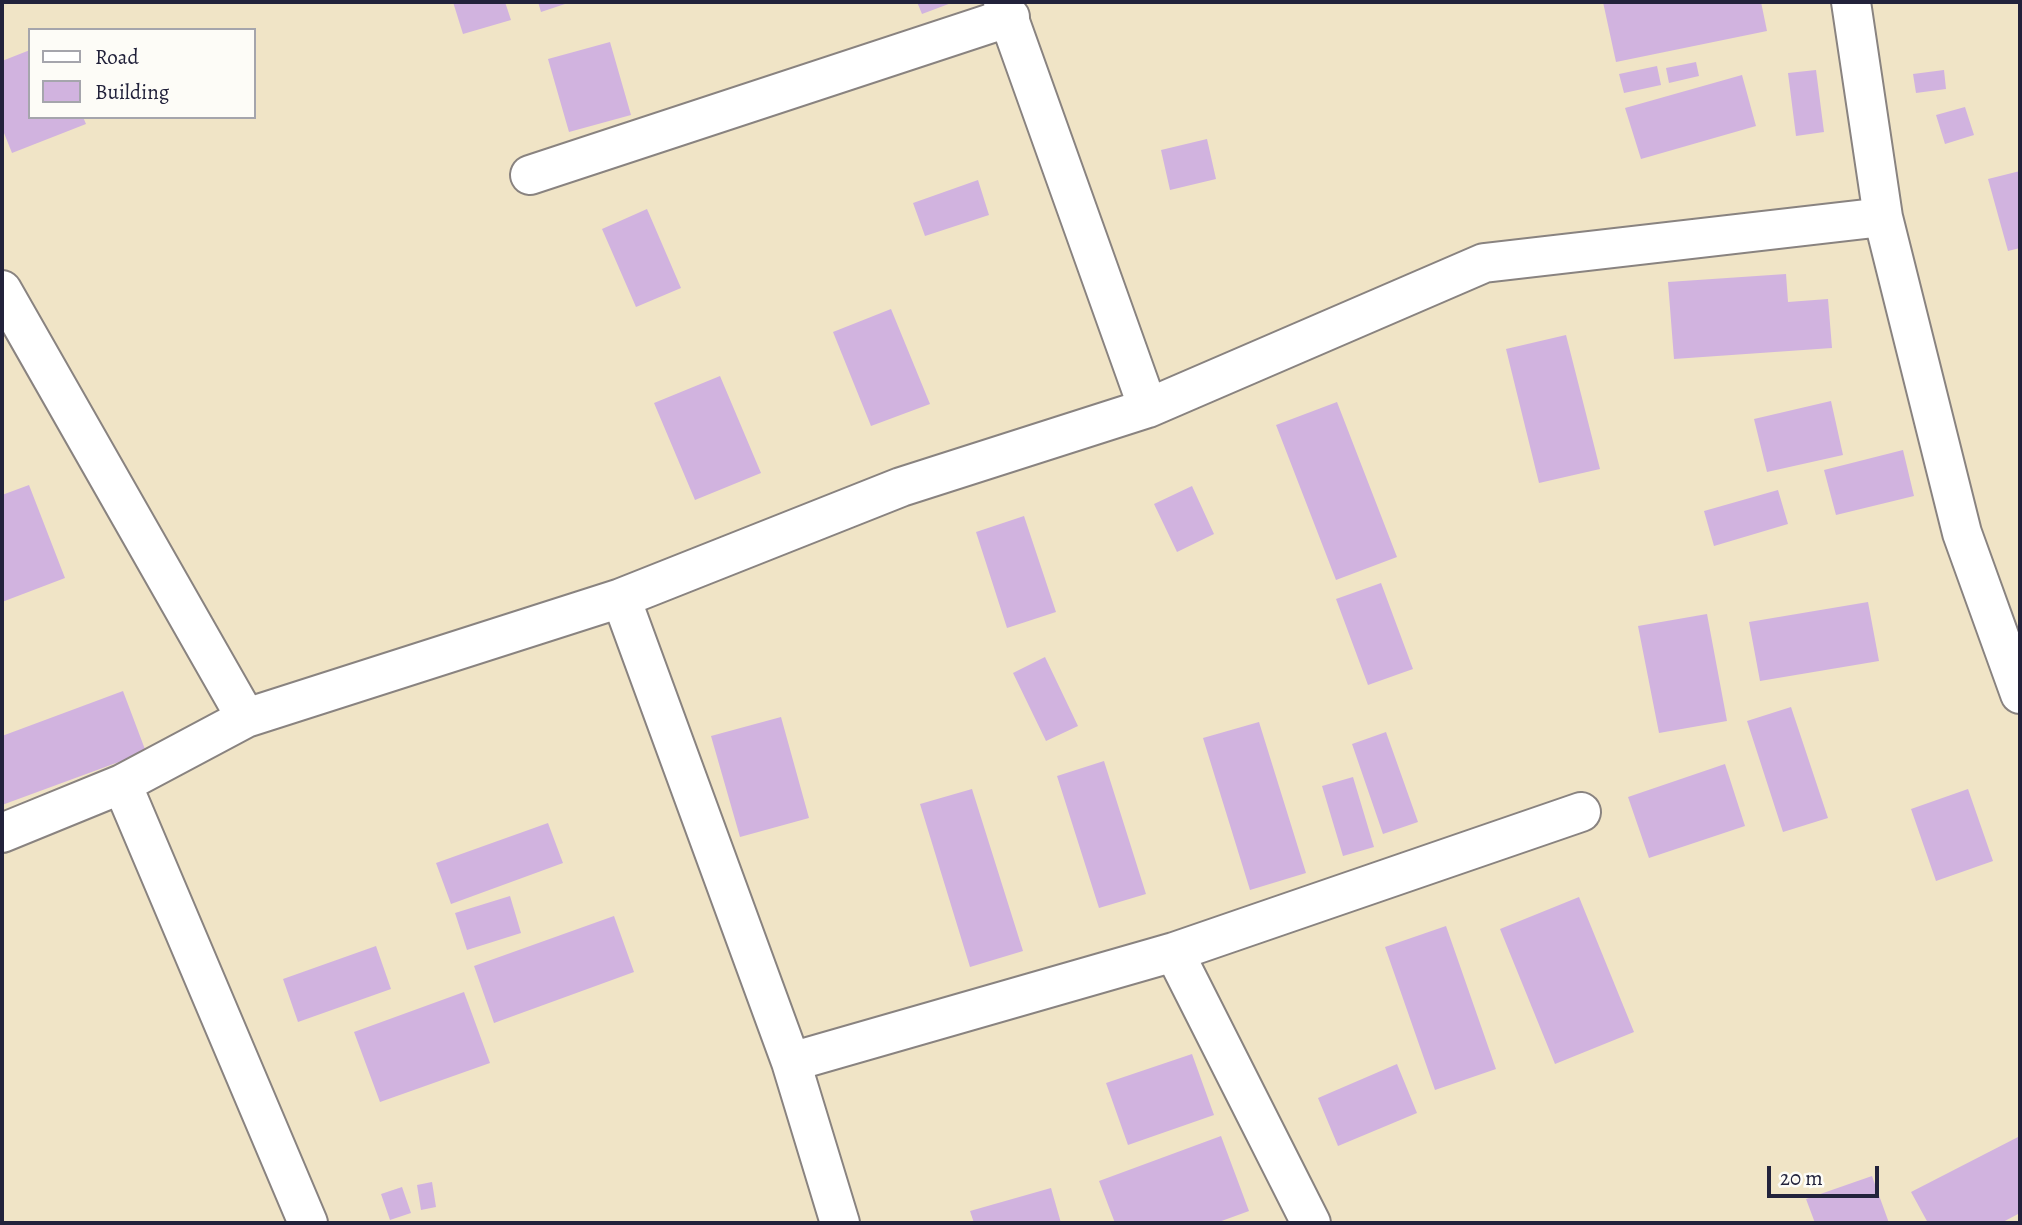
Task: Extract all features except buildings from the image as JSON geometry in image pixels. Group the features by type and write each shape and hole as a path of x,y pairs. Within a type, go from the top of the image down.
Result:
{"street":[{"path":"1851,2 1883,217 1962,533 2020,694"},
{"path":"530,175 1007,9 1148,408"},
{"path":"2,832 122,784 246,718 621,598 901,488 1148,408 1484,263 1883,217"},
{"path":"2,290 246,718"},
{"path":"621,598 791,1062 839,1223"},
{"path":"122,784 308,1223"},
{"path":"791,1062 1174,951 1581,813"},
{"path":"1174,951 1311,1223"}]}
